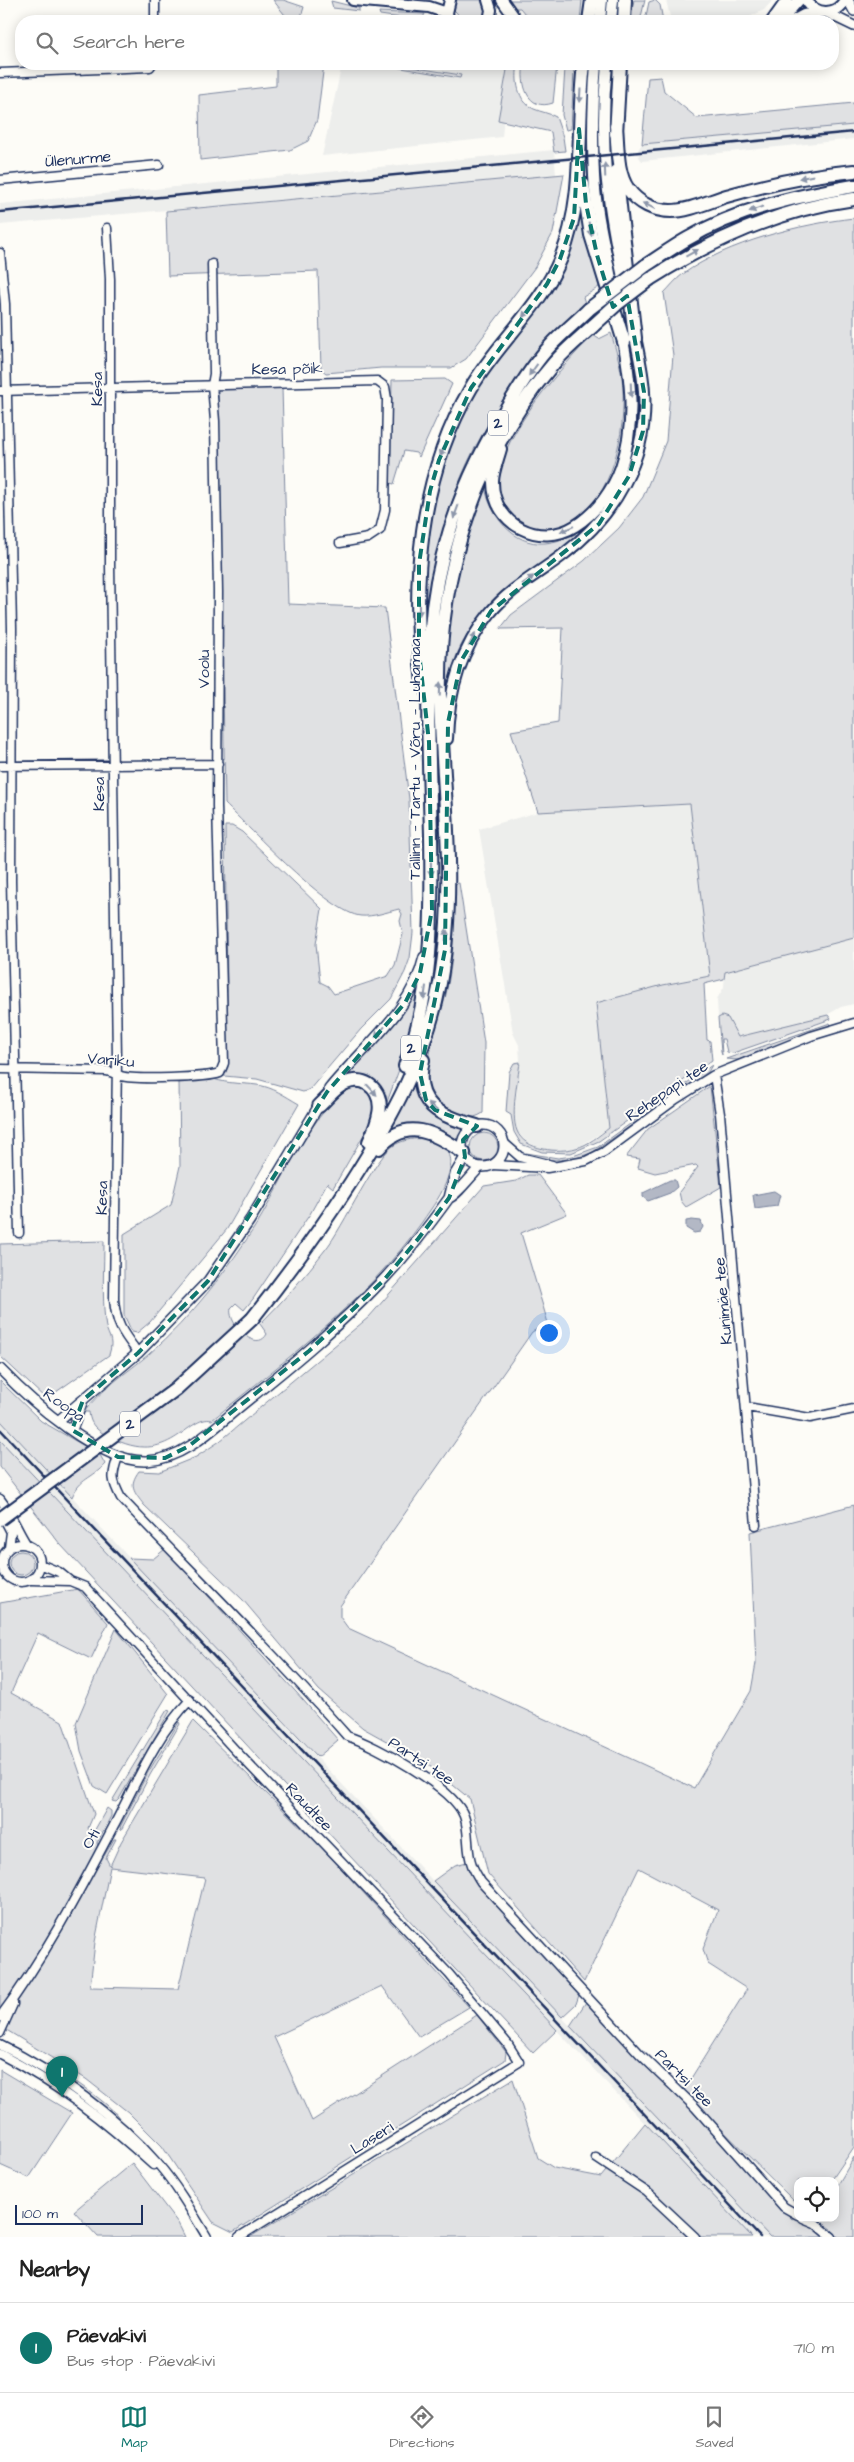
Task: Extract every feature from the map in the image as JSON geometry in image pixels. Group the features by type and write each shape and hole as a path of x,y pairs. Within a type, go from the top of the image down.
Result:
{"highway":[{"path":"589,15 592,0"},
{"path":"624,15 625,0"},
{"path":"429,742 419,652 419,572 422,538 430,491 438,460 471,388 496,351 547,284 560,260 574,218 584,70"},
{"path":"619,70 610,126 634,306 630,340"},
{"path":"610,126 622,177 628,189 649,207 657,210 683,210 730,195 808,176 854,171"},
{"path":"579,129 582,177 591,235 630,340"},
{"name":"Tallinn — Tartu — Võru — Luhamaa","path":"354,1176 391,1105 409,1057 424,1002 430,958 432,910 429,685 434,606 450,528 486,440 519,388 550,346 589,309 645,266 687,239 719,223 801,195 854,186"},
{"name":"Tallinn — Tartu — Võru — Luhamaa","path":"0,1520 176,1389 252,1320 314,1238 395,1109 432,1018 440,984 448,917 446,807 440,695 442,642 453,563 476,491 493,454 519,410 555,362 617,304 650,279 690,254 751,226 798,210 854,199"},
{"path":"432,1018 420,1073 420,1085 426,1100 435,1110 451,1119 477,1126"},
{"path":"319,1106 338,1087 354,1080 368,1084 378,1096 380,1111 374,1132 354,1176"},
{"path":"354,1176 388,1138 405,1132 418,1130 435,1134 464,1155"}],"main road":[{"path":"353,0 429,7 444,15"},
{"path":"448,15 450,0"},
{"path":"502,0 513,15"},
{"path":"587,0 588,15"},
{"path":"601,15 602,0"},
{"path":"612,15 613,0"},
{"path":"626,15 630,0"},
{"path":"778,15 787,0"},
{"path":"786,15 799,0"},
{"path":"806,0 812,8 824,12"},
{"path":"804,15 839,8 847,0"},
{"path":"446,807 448,723 452,687 473,636 491,611 514,590 558,560 589,534 615,502 629,476 638,452 644,410 644,392 597,206 592,128 596,70"},
{"path":"607,70 610,126"},
{"path":"519,410 497,464 493,482 500,508 506,519 528,532 556,534 574,527 599,506 620,468 626,450 632,404 630,340"}],"street":[{"path":"155,0 155,15"},
{"path":"847,0 854,11"},
{"path":"824,12 830,15"},
{"path":"839,19 854,26"},
{"path":"0,73 75,70"},
{"name":"Ülenurme","path":"0,180 160,165"},
{"name":"Kesa","path":"108,228 110,279 113,855 117,1073 114,1299 116,1318 120,1330 138,1353"},
{"path":"0,253 6,304 3,391 12,628 11,881 19,1233"},
{"name":"Voolu","path":"212,264 214,374 212,385 216,421 218,764 224,1063 220,1073"},
{"name":"Kesa põik","path":"3,391 315,383 357,379 377,381 385,387 387,399 385,510 380,530 368,538 340,543"},
{"path":"0,766 218,764"},
{"path":"58,1421 138,1353 208,1281 250,1220 319,1106 341,1075 405,1003 420,973 432,910"},
{"name":"Rehepapi tee","path":"492,1165 547,1168 586,1161 604,1152 676,1099 714,1074 811,1036 854,1023"},
{"name":"Variku","path":"0,1069 16,1068 117,1073 121,1076 192,1077 210,1076 220,1073"},
{"name":"Kunimäe tee","path":"714,1074 720,1114 756,1525"},
{"path":"118,1457 148,1461 165,1458 189,1446 309,1351 384,1280 449,1198 455,1174 464,1155 463,1140 466,1134 477,1126 490,1126 496,1130 504,1143 502,1156 492,1165 480,1167 462,1184 453,1197 449,1198"},
{"name":"Rehepapi tee","path":"504,1143 520,1157 556,1166"},
{"path":"464,1155 469,1162 480,1167"},
{"name":"Roopa","path":"0,1369 32,1401 58,1421 118,1457"},
{"path":"72,1430 84,1400"},
{"path":"747,1407 810,1418 854,1409"},
{"name":"Partsi tee","path":"118,1457 112,1473 114,1486 121,1498 201,1579 221,1604 251,1632 347,1736 367,1742 448,1793 465,1817 472,1866 481,1882 640,2054 695,2107 784,2207 794,2213"},
{"name":"Raudtee","path":"0,1500 14,1517 18,1531 27,1545 37,1552 40,1564 59,1572 70,1581 85,1587 449,1974 507,2043 518,2062"},
{"path":"0,1511 11,1532 9,1548 1,1564 4,1572 11,1579"},
{"path":"9,1548 15,1545 27,1545"},
{"path":"31,1580 39,1570 40,1564"},
{"name":"Raudtee","path":"0,1582 11,1579 21,1582 31,1580 70,1581"},
{"name":"Oti","path":"0,2017 18,1993 49,1943 138,1777 176,1714 190,1700"},
{"name":"Oti","path":"0,2034 18,1993"},
{"path":"0,2045 70,2088 118,2125 158,2165 207,2237"},
{"path":"0,2054 71,2096 137,2151 156,2169 202,2237"},
{"name":"Laseri","path":"239,2237 518,2062"},
{"path":"596,2158 646,2192 695,2237"},
{"path":"813,2222 832,2237"}],"highlighted area":[{"path":"579,129 586,204 597,255 613,307 627,296 644,392 643,431 629,476 599,524 491,611 461,661 448,723 445,950 420,1073 426,1100 435,1110 477,1126 463,1140 465,1157 449,1198 384,1280 309,1351 189,1446 165,1458 118,1457 72,1430 83,1400 138,1353 208,1281 327,1092 405,1003 420,973 432,910 429,742 419,652 419,564 430,491 439,460 471,388 547,284 560,259 574,218"}],"shaded area":[{"path":"273,0 283,0 304,7 302,15 285,15"},
{"path":"457,0 481,0 486,13 485,15 458,15 452,8"},
{"path":"506,0 582,0 581,15 526,15 520,8 511,8"},
{"path":"634,0 645,0 641,15 631,15"},
{"path":"655,0 660,5 662,15 646,15 649,2"},
{"path":"666,0 773,0 764,10 754,15 670,15"},
{"path":"331,1 359,8 359,11 333,8"},
{"path":"379,12 425,14 424,15 380,15"},
{"path":"276,70 323,70 317,120 308,141 290,150 200,160 199,95 276,86"},
{"path":"341,70 508,70 502,137 322,156"},
{"path":"413,70 429,70 461,75 460,78"},
{"path":"507,70 518,70 518,90 524,101 534,109 556,117 563,137 565,151 554,152 551,132 498,120"},
{"path":"523,70 556,70 553,103 544,105 531,100 525,87"},
{"path":"565,70 574,70 571,129 566,130 562,115"},
{"path":"661,77 664,91 697,118 854,103 854,125 642,144 648,78"},
{"path":"854,125 854,139 642,161 638,150 642,144"},
{"path":"554,150 556,175 0,225 0,204"},
{"path":"564,174 553,233 535,267 466,359 451,368 381,368 326,373 321,369 318,271 168,276 166,211"},
{"path":"581,207 599,287 583,297 585,303 525,371 506,396 475,449 451,505 436,562 425,620 423,578 426,541 434,495 447,450 466,406 496,358 534,311"},
{"path":"854,218 854,938 725,972 724,979 704,984 707,1040 710,1041 712,1060 599,1141 571,1153 542,1152 521,1144 514,1132 511,1115 506,1112 509,1072 514,1063 520,1062 514,1116 517,1131 521,1138 527,1143 552,1150 569,1150 585,1145 609,1128 596,1003 663,985 710,976 690,804 538,812 511,731 558,723 563,628 500,629 511,615 584,561 619,528 643,497 666,441 673,355 664,293 680,276 701,263 743,244 788,230"},
{"path":"611,333 622,377 623,414 617,453 611,472 592,505 579,517 565,525 551,528 537,528 524,523 513,516 504,505 500,491 499,475 503,458 511,439 537,400 593,335 599,339"},
{"path":"445,379 452,384 419,457 416,453 404,451 394,484 390,483 392,380"},
{"path":"282,388 288,604 385,608 409,799 413,933 410,958 391,999 361,1029 310,1089 303,1092 257,1079 224,1076 228,1067 225,826 232,826 242,832 322,909 316,944 320,982 328,986 334,994 388,976 395,965 403,934 400,921 402,914 399,909 366,916 347,912 311,886 225,804 218,389"},
{"path":"485,486 487,497 497,517 513,534 533,543 557,541 576,534 579,538 530,571 486,610 460,647 446,689 451,609 455,585 467,537"},
{"path":"690,804 710,977 663,985 596,1003 609,1128 577,1148 562,1150 541,1149 526,1141 517,1132 514,1114 520,1062 519,1045 513,1033 479,829 538,812"},
{"path":"459,883 484,1043 483,1113 475,1117 457,1115 441,1105 430,1089 426,1072 449,980 453,939 454,884"},
{"path":"854,938 854,1004 841,1007 825,1016 738,1037 728,1018 722,1016 718,1018 717,999 724,987 725,972"},
{"path":"419,988 406,1051 387,1102 377,1084 354,1075 346,1074 397,1021"},
{"path":"828,1015 831,1019 733,1053 727,1052 724,1039 721,1039 722,1055 718,1018 722,1016 728,1018 738,1037"},
{"path":"830,1023 831,1026 738,1060 726,1059"},
{"path":"712,1065 708,1072 593,1152 576,1158 559,1160 525,1155 526,1153 558,1158 573,1156 598,1147"},
{"path":"214,1079 230,1083 263,1086 279,1092 299,1104 227,1229 150,1322 137,1333 132,1332 124,1315 124,1234 171,1205 180,1166 179,1081"},
{"path":"414,1081 423,1104 431,1114 464,1129 457,1141 441,1130 425,1125 409,1126 390,1131"},
{"path":"710,1086 721,1187 686,1207 681,1201 679,1192 698,1167 696,1165 655,1173 638,1168 640,1159 626,1157 648,1129"},
{"path":"354,1087 359,1087 371,1094 374,1113 370,1124 333,1188 327,1183 310,1214 253,1299 244,1310 236,1303 231,1308 233,1321 243,1334 250,1339 262,1339 267,1334 260,1324 294,1288 325,1250 379,1162 396,1144 413,1139 431,1140 437,1143 446,1149 451,1160 446,1183 422,1222 376,1278 324,1328 212,1420 203,1420 162,1444 148,1447 131,1445 98,1430 91,1421 89,1412 84,1412 107,1388 165,1340 208,1292 258,1222 312,1127 340,1096"},
{"path":"484,1133 494,1137 498,1147 494,1157 484,1161 474,1157 470,1147 474,1137"},
{"path":"528,1175 538,1175 567,1214 521,1233 548,1323 532,1332 340,1606 340,1617 348,1628 694,1788 751,1691 756,1663 750,1532 854,1505 854,2147 834,2177 794,2177 794,2201 683,2091 747,1989 708,1964 703,1949 718,1910 639,1868 584,1982 488,1874 470,1799 426,1763 363,1728 319,1690 243,1600 144,1505 134,1489 134,1481 139,1471 159,1472 196,1457 220,1441 369,1317 484,1186 516,1181"},
{"path":"670,1180 675,1180 677,1187 670,1193 648,1201 643,1197 643,1193"},
{"path":"774,1191 780,1195 777,1206 755,1209 753,1195"},
{"path":"686,1221 701,1221 703,1227 700,1232 694,1233 686,1228"},
{"path":"104,1241 104,1301 106,1326 111,1340 109,1355 46,1399 0,1356 0,1244"},
{"path":"0,1381 41,1421 100,1455 105,1464 79,1486 72,1497 0,1420"},
{"path":"0,1420 770,2237 752,2237 0,1440"},
{"path":"0,1440 557,2030 533,2053 60,1544 0,1467"},
{"path":"165,1549 338,1740 318,1757 129,1558 153,1559"},
{"path":"21,1551 30,1554 33,1563 30,1572 21,1575 12,1572 9,1563 12,1554"},
{"path":"78,1589 108,1623 91,1659 38,1633 11,1693 62,1721 94,1814 88,1828 92,1835 107,1808 111,1811 111,1816 97,1843 104,1856 114,1839 116,1839 106,1858 110,1866 121,1842 193,1721 323,1849 469,2007 419,2037 382,1986 274,2037 312,2121 477,2015 506,2052 505,2060 233,2232 213,2222 162,2146 128,2112 86,2079 0,2026 0,1603","holes":["110,1867 205,1878 178,1989 90,1987 95,1942"]},
{"path":"116,1629 168,1694 107,1794 94,1786 81,1751 76,1723"},
{"path":"167,1710 170,1711 119,1799 116,1802 112,1801"},
{"path":"179,1722 180,1724 121,1830 120,1827 147,1774"},
{"path":"467,1862 475,1882 579,1995 576,2004 562,2017 433,1881 455,1865"},
{"path":"586,2002 692,2111 792,2219 794,2218 794,2222 811,2224 828,2237 770,2237 570,2026"},
{"path":"48,2064 99,2099 120,2120 49,2069"},
{"path":"0,2070 72,2113 29,2178 0,2165"},
{"path":"513,2079 538,2158 554,2168 601,2177 645,2123 752,2237 250,2237"},
{"path":"854,2157 854,2237 836,2237 826,2226 819,2222 839,2222 839,2183"},
{"path":"132,2163 178,2223 185,2237 98,2237 74,2211"}],"railway":[{"path":"0,212 854,132"},
{"path":"0,1429 760,2237"}],"place":[{"name":"Päevakivi","path":"62,2097"}]}
